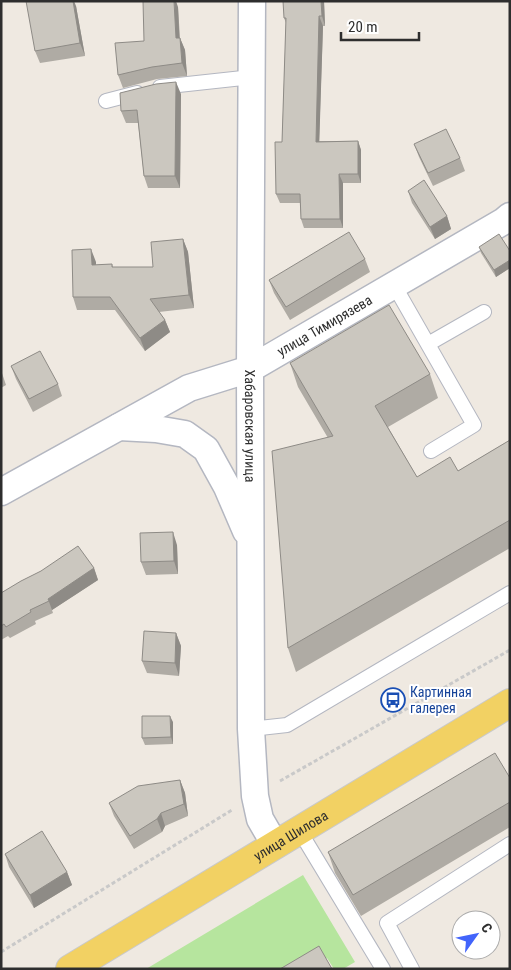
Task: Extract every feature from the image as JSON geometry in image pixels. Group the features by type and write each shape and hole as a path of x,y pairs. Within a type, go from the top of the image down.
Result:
{"main road":[{"name":"улица Шилова","path":"70,969 510,703"}],"street":[{"name":"Хабаровская улица","path":"252,1 250,370 252,729 255,796 260,819 275,845"},
{"name":"улица Тимирязева","path":"1,492 189,388 250,370 394,285 508,223"},
{"path":"119,427 156,429 185,434 206,449 228,487 251,542"}],"lane":[{"path":"106,102 159,88 252,77"},
{"path":"394,285 474,425 430,451"},
{"path":"428,344 484,312"},
{"path":"252,729 287,725 510,593"},
{"path":"299,830 383,969"},
{"path":"412,969 387,923 510,844"}],"green space":[{"path":"303,875 355,962 343,969 334,969 327,958 308,969 146,969"}],"building":[{"path":"26,1 73,1 80,43 35,51"},
{"path":"143,1 174,1 176,38 180,38 182,63 152,67 118,75 115,43 144,41"},
{"path":"283,1 321,1 322,16 319,16 316,142 358,141 358,174 339,174 340,219 301,219 300,194 276,194 275,142 282,142 286,18 284,18"},
{"path":"176,82 175,176 144,176 137,110 121,111 120,93 156,84"},
{"path":"446,129 460,158 428,173 414,144"},
{"path":"424,180 447,216 430,227 408,191"},
{"path":"349,232 365,259 286,307 269,280"},
{"path":"499,234 510,251 510,260 494,270 479,247"},
{"path":"183,239 189,295 150,299 165,320 140,338 110,297 73,297 72,250 91,249 92,265 112,264 112,267 153,267 151,242"},
{"path":"389,305 430,374 375,406 417,477 450,457 458,471 510,440 510,520 288,648 272,451 333,436 290,363"},
{"path":"40,351 58,384 29,399 11,366"},
{"path":"173,532 174,561 141,562 140,533"},
{"path":"78,546 94,568 48,599 49,601 30,610 31,612 6,627 4,624 1,626 1,593 41,571"},
{"path":"144,631 176,633 175,663 142,661"},
{"path":"142,716 170,716 171,737 142,738"},
{"path":"495,753 510,778 510,802 353,895 328,852"},
{"path":"180,780 184,804 161,813 157,819 130,836 109,803 138,786"},
{"path":"42,831 67,872 30,895 5,854"},
{"path":"319,946 332,969 280,969"}],"place":[{"name":"Картинная галерея","path":"393,700"}]}
